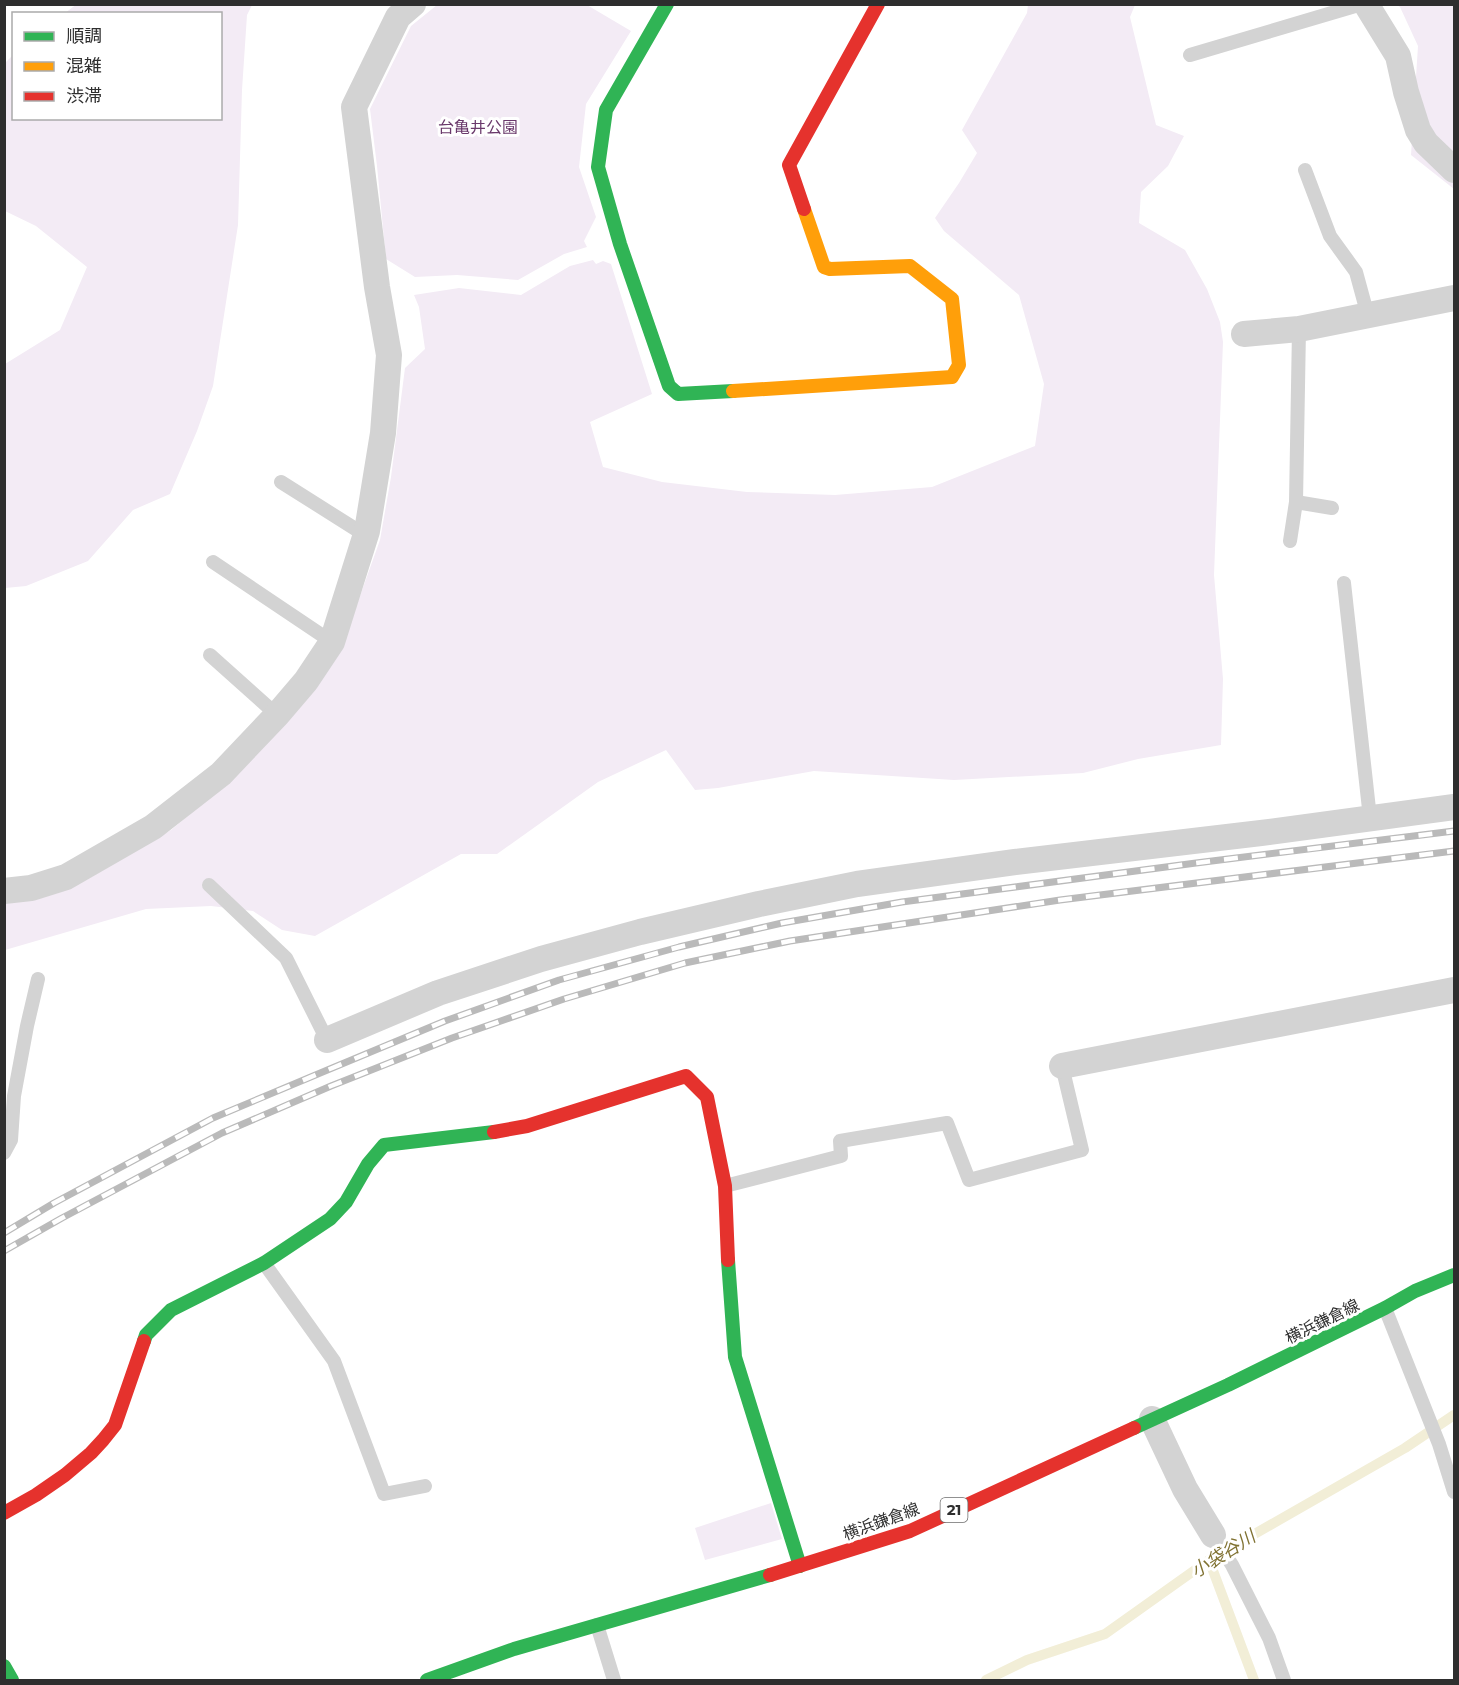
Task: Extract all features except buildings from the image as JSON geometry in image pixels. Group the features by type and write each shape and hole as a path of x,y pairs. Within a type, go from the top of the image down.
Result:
{"street":[{"path":"4,891 31,888 66,877 153,827 221,774 306,681 332,642 365,535 383,433 389,355 377,287 354,107 398,16 413,4"},
{"path":"667,4 606,110 598,167 620,244 669,386 678,394 952,377 959,365 952,299 910,266 830,269 824,267 789,165 878,4"},
{"path":"1366,4 1398,56 1418,130 1425,143 1455,170"},
{"path":"1244,334 1299,329 1455,298"},
{"path":"327,1040 438,993 541,959 640,932 759,904 857,884 1455,807"},
{"path":"1062,1066 1455,990"},
{"path":"4,1513 63,1478 106,1437 115,1425 146,1335 171,1310 264,1263 330,1219 346,1203 368,1164 384,1145 488,1133 527,1126 686,1076 706,1098 725,1186 735,1357 800,1566"},
{"name":"横浜鎌倉線","path":"428,1680 514,1648 800,1566 910,1530 1228,1385 1415,1291 1455,1275"},
{"path":"1152,1419 1185,1489 1213,1535"},
{"path":"4,1666 12,1680"}],"lane":[{"path":"1190,55 1362,4"},
{"path":"1305,170 1330,236 1356,272 1368,316"},
{"path":"1290,541 1296,502 1299,329"},
{"path":"281,483 365,535"},
{"path":"1296,502 1332,508"},
{"path":"213,562 332,642"},
{"path":"1344,583 1370,818"},
{"path":"210,655 277,715"},
{"path":"209,885 286,958 327,1040"},
{"path":"4,1153 11,1140 14,1096 38,979"},
{"path":"725,1186 841,1156 840,1141 947,1123 969,1180 1082,1150 1062,1066"},
{"path":"264,1263 334,1361 384,1494 425,1486"},
{"path":"1385,1308 1439,1444 1455,1491"},
{"path":"1213,1535 1232,1565 1269,1638 1284,1680"},
{"path":"597,1624 614,1680"}],"green space":[{"path":"77,4 252,5 247,15 242,90 238,225 213,386 170,494 133,510 88,561 26,586 5,588 5,364 60,330 87,267 36,226 5,211 5,63 12,56 12,120 222,120 222,12 66,12"},
{"name":"台亀井公園","path":"437,5 587,5 631,31 586,104 579,167 596,217 584,241 587,247 564,254 518,280 457,275 415,277 386,259 370,109 411,26"},
{"path":"1028,5 1135,5 1130,17 1156,125 1184,136 1168,166 1141,192 1139,223 1185,250 1207,289 1220,322 1223,342 1214,575 1223,679 1221,745 1138,759 1083,773 954,780 814,771 695,790 666,750 598,782 497,854 461,854 315,936 282,930 253,911 211,906 146,909 5,950 5,900 88,879 171,830 214,794 341,649 380,540 391,477 405,368 425,349 419,307 414,295 459,288 521,295 570,266 593,260 596,264 603,261 611,264 652,394 590,422 603,467 662,482 747,492 835,495 932,487 1035,446 1044,384 1019,295 944,231 935,218 977,153 962,130 1027,13"},
{"path":"1397,5 1454,5 1454,189 1411,155 1418,46"},
{"path":"771,1503 782,1539 705,1560 695,1528"}],"waterway":[{"name":"小袋谷川","path":"986,1680 1027,1660 1105,1634 1209,1560 1405,1448 1454,1415"},
{"path":"1209,1560 1254,1680"}],"railway":[{"path":"4,1233 54,1203 213,1118 445,1021 559,980 679,947 782,923 902,902 1454,831"},
{"path":"4,1251 222,1133 331,1086 452,1038 564,999 685,963 790,941 1060,900 1454,851"}],"traffic: fast":[{"path":"667,4 606,110 598,167 620,244 669,386 678,394 733,391"},
{"path":"144,1341 146,1335 171,1310 264,1263 330,1219 346,1202 368,1164 384,1145 494,1132"},
{"path":"728,1260 735,1357 800,1566"},
{"path":"1134,1428 1228,1385 1415,1291 1454,1275"},
{"path":"427,1680 514,1649 770,1575"},
{"path":"4,1666 12,1680"}],"traffic: slow":[{"path":"733,391 952,377 959,365 952,299 910,266 830,269 824,267 804,209"}],"traffic: jam":[{"path":"804,209 789,165 878,4"},
{"path":"494,1132 527,1126 686,1076 707,1097 725,1186 728,1260"},
{"path":"4,1513 65,1475 103,1440 115,1425 144,1341"},
{"path":"770,1575 910,1531 1134,1428"}]}
